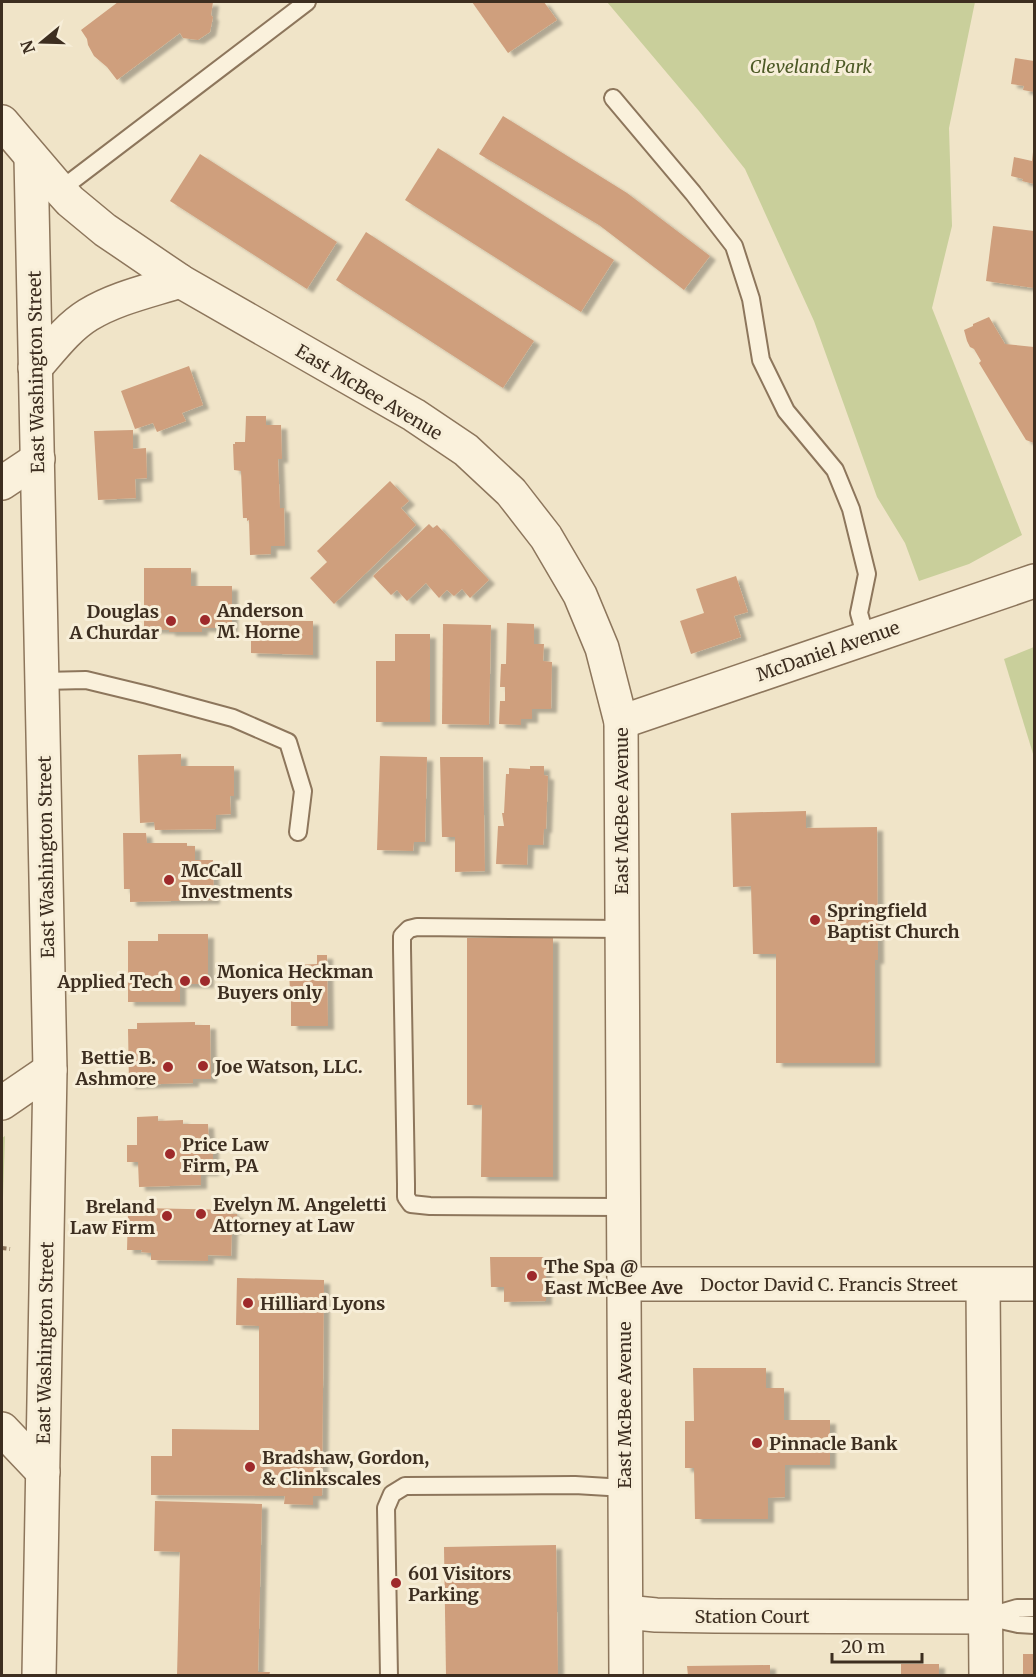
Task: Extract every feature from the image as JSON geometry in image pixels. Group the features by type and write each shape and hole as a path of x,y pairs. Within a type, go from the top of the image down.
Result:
{"street":[{"path":"2,122 31,157"},
{"name":"East McBee Avenue","path":"31,157 70,201 105,230 180,281 414,415 466,450 511,492 546,537 580,594 602,648 621,722 626,1676"},
{"name":"East Washington Street","path":"31,157 50,1070 39,1676"},
{"path":"35,368 66,333 87,316 110,304 180,281"},
{"path":"2,483 38,459"},
{"name":"McDaniel Avenue","path":"621,722 1032,582"},
{"path":"2,1103 50,1070"},
{"name":"Doctor David C. Francis Street","path":"624,1284 1035,1284"},
{"path":"983,1285 986,1676"},
{"path":"2,1429 43,1472"},
{"name":"Station Court","path":"626,1612 714,1616 986,1617"}],"lane":[{"path":"60,190 307,2"},
{"path":"613,98 693,193 734,246 751,298 761,360 786,411 834,470 851,509 867,574 860,613 866,638"},
{"path":"43,681 87,680 148,695 233,718 288,742 303,791 298,832"},
{"path":"622,930 417,927 409,929 402,936 402,948 406,1197 411,1204 623,1207"},
{"path":"389,1676 386,1508 392,1494 405,1486 575,1485 624,1488"},
{"path":"986,1617 1017,1608 1035,1608"},
{"path":"986,1617 1035,1625"}],"path":[{"path":"2,1248 10,1249"}],"green space":[{"name":"Cleveland Park","path":"607,2 975,2 949,128 952,226 932,308 1022,535 969,564 919,581 905,543 877,497 814,321 745,169"},
{"path":"1034,647 1034,757 1004,659"},
{"path":"5,1136 2,1228 2,1138"}],"building":[{"path":"118,2 213,2 210,32 198,40 183,38 180,33 117,80 94,56 81,30"},
{"path":"472,2 544,2 557,20 508,53"},
{"path":"1015,58 1034,61 1034,92 1023,90 1024,86 1011,84"},
{"path":"503,116 627,193 710,256 684,290 599,225 479,154"},
{"path":"438,148 614,260 581,312 405,200"},
{"path":"1033,152 1034,184 1011,176 1014,157 1032,161"},
{"path":"200,154 337,242 307,289 170,201"},
{"path":"993,226 1034,231 1034,288 986,281"},
{"path":"366,232 534,341 503,388 336,280"},
{"path":"989,317 1005,344 1034,347 1034,443 1026,440 979,363 981,361 974,349 967,341 964,330"},
{"path":"189,366 203,405 182,413 186,421 157,432 153,423 135,429 121,391"},
{"path":"246,416 266,416 266,425 281,425 282,459 278,459 280,508 284,508 285,546 271,546 271,554 250,555 249,520 243,518 241,471 234,470 233,444 245,442"},
{"path":"133,430 133,449 146,448 147,478 135,479 136,498 98,500 94,431"},
{"path":"390,481 409,501 401,508 416,525 334,604 310,578 327,562 317,551"},
{"path":"429,524 433,528 437,525 489,580 470,598 462,589 454,596 447,590 439,598 426,583 407,601 397,590 391,595 373,576"},
{"path":"144,568 191,568 191,586 232,586 232,628 202,628 202,632 144,629"},
{"path":"736,576 748,612 734,616 741,637 691,654 680,621 704,613 696,589"},
{"path":"260,621 313,621 313,655 251,653 251,629 260,629"},
{"path":"507,623 534,624 534,644 544,644 543,661 552,662 551,709 532,709 532,719 521,719 521,725 499,724 500,701 505,701 505,687 500,687 501,664 506,664"},
{"path":"443,624 491,625 489,725 442,724"},
{"path":"395,634 430,634 430,722 376,722 376,661 395,661"},
{"path":"181,754 181,766 234,766 234,796 230,796 231,814 216,815 216,829 155,830 154,822 140,823 138,755"},
{"path":"380,756 427,757 425,842 414,842 413,851 377,850"},
{"path":"440,757 483,757 485,871 455,872 455,837 442,837"},
{"path":"530,766 544,766 544,775 548,776 546,829 544,829 543,845 528,845 527,865 496,864 498,826 504,826 502,813 504,813 506,774 509,774 509,768 530,769"},
{"name":"Springfield Baptist Church","path":"806,811 806,828 877,827 878,960 875,960 875,1063 776,1063 776,954 753,954 751,886 733,887 731,813"},
{"path":"123,833 146,833 147,843 187,843 187,846 195,846 195,860 213,860 214,900 130,902 130,889 124,889"},
{"path":"158,934 208,934 208,984 180,984 180,1002 128,1002 128,941 158,941"},
{"path":"467,938 553,938 553,1177 481,1177 482,1105 467,1105"},
{"path":"317,955 327,955 328,1026 291,1026 289,972 295,971 295,965 317,964"},
{"path":"195,1022 195,1025 210,1025 211,1079 193,1079 193,1083 129,1085 128,1029 137,1029 137,1023"},
{"name":"Price Law Firm, PA","path":"158,1116 158,1121 183,1120 183,1124 208,1124 209,1144 213,1144 213,1172 201,1172 201,1185 139,1187 138,1162 127,1162 127,1145 137,1145 137,1117"},
{"path":"142,1208 233,1210 232,1214 237,1214 237,1230 232,1230 231,1256 208,1255 208,1261 151,1260 151,1253 141,1252 142,1250 127,1250 128,1212 142,1213"},
{"path":"490,1257 546,1257 546,1301 504,1302 504,1287 491,1287"},
{"path":"237,1278 324,1280 322,1496 313,1496 313,1505 284,1504 285,1496 151,1495 151,1456 172,1456 172,1429 259,1430 259,1326 236,1325"},
{"name":"Pinnacle Bank","path":"693,1368 766,1368 766,1388 784,1388 784,1420 830,1420 830,1465 785,1465 785,1497 768,1498 768,1519 695,1519 694,1468 685,1468 685,1421 694,1421"},
{"path":"155,1501 262,1504 258,1672 270,1672 269,1676 177,1676 180,1552 154,1551"},
{"path":"556,1545 558,1676 446,1676 444,1547"},
{"path":"1023,1654 1034,1654 1034,1676 1023,1676"},
{"path":"901,1664 939,1664 939,1676 901,1676"},
{"path":"770,1665 770,1676 688,1676 687,1666"}],"place":[{"name":"Anderson M. Horne","path":"205,620"},
{"name":"Douglas A Churdar","path":"171,621"},
{"name":"McCall Investments","path":"169,880"},
{"name":"Springfield Baptist Church","path":"815,920"},
{"name":"Applied Tech","path":"185,981"},
{"name":"Monica Heckman Buyers only","path":"205,981"},
{"name":"Joe Watson, LLC.","path":"203,1066"},
{"name":"Bettie B. Ashmore","path":"168,1067"},
{"name":"Price Law Firm, PA","path":"170,1154"},
{"name":"Evelyn M. Angeletti Attorney at Law","path":"201,1214"},
{"name":"Breland Law Firm","path":"167,1216"},
{"name":"The Spa @ East McBee Ave","path":"532,1276"},
{"name":"Hilliard Lyons","path":"248,1303"},
{"name":"Pinnacle Bank","path":"757,1443"},
{"name":"Bradshaw, Gordon, & Clinkscales","path":"250,1467"},
{"name":"601 Visitors Parking","path":"396,1583"}]}
